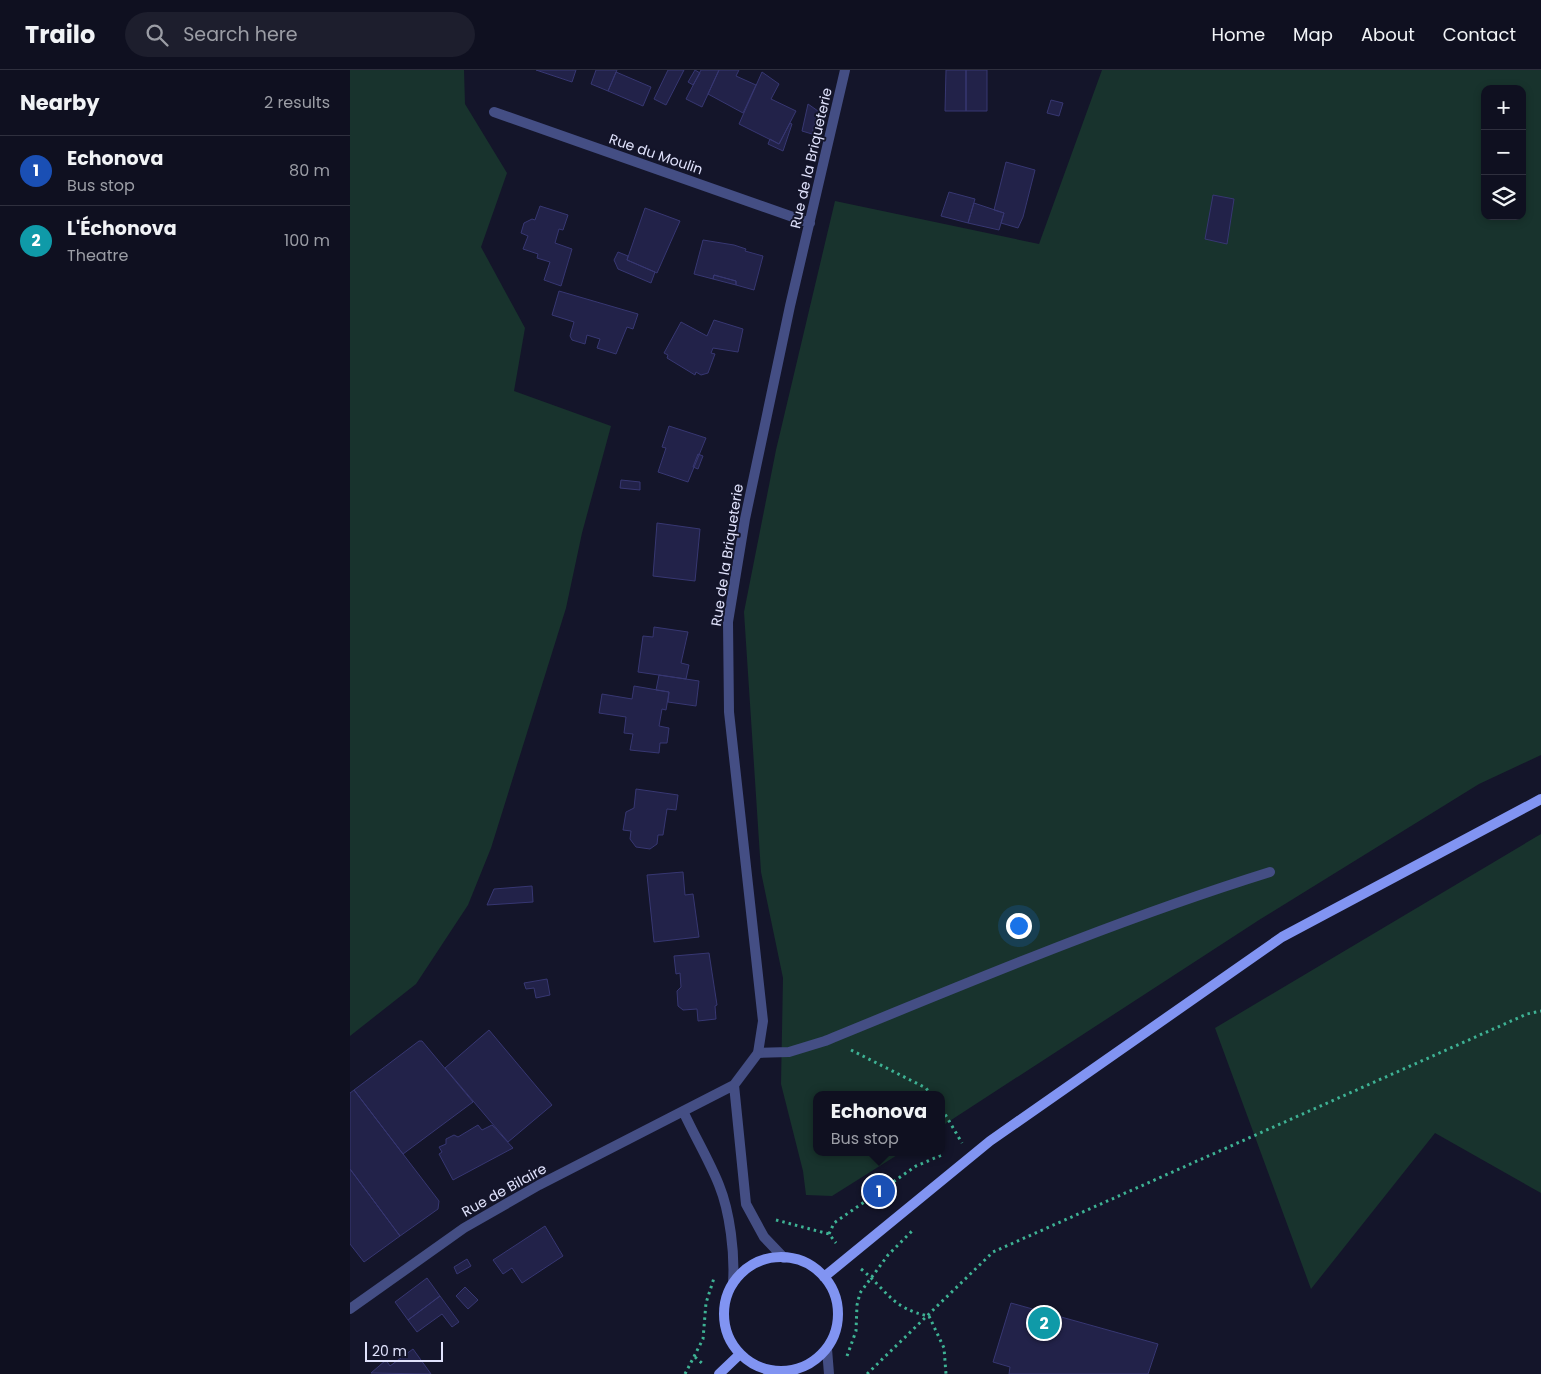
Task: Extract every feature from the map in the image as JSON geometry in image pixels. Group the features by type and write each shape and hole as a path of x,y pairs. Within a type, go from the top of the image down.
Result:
{"street":[{"name":"Rue de la Briqueterie","path":"758,1053 762,1021 729,712 728,622 747,510 845,70"},
{"name":"Rue du Moulin","path":"494,112 810,223"},
{"path":"824,1276 970,1157 1282,937 1541,799"},
{"path":"784,1258 764,1237 746,1204 734,1085 758,1053 789,1052 825,1041 1058,946 1190,897 1270,872"},
{"name":"Rue de Bilaire","path":"350,1309 472,1224 539,1185 684,1113 734,1085"},
{"path":"684,1113 719,1186 730,1236 734,1266 733,1283"},
{"path":"784,1258 806,1263 824,1276 832,1290 838,1312 834,1335 827,1349 810,1364 778,1373 756,1366 740,1354 731,1341 726,1327 724,1312 727,1297 733,1283 743,1272 755,1264 769,1259 784,1258"},
{"path":"827,1349 830,1374"},
{"path":"720,1374 740,1354"}],"path":[{"path":"867,1374 993,1252 1527,1014 1541,1011"},
{"path":"825,1041 856,1052 917,1083 928,1091"},
{"path":"945,1114 970,1157"},
{"path":"775,1220 829,1234 834,1223 916,1166 939,1156"},
{"path":"846,1360 856,1331 858,1298 871,1277 916,1227"},
{"path":"684,1374 695,1357 702,1339 706,1303 717,1271"},
{"path":"871,1277 886,1296 913,1313 929,1316"},
{"path":"929,1316 944,1348 946,1374"}],"green space":[{"path":"350,70 464,70 465,104 507,173 481,247 525,328 514,391 611,426 582,533 566,608 491,848 468,905 416,984 350,1036"},
{"path":"1102,70 1541,70 1541,755 1479,784 1259,920 945,1124 945,1091 813,1091 813,1156 896,1156 832,1196 806,1195 803,1171 781,1084 783,978 761,872 744,612 776,450 835,201 1039,244"},
{"path":"1541,834 1541,1193 1435,1133 1311,1289 1215,1028"}],"building":[{"path":"536,70 576,70 572,82"},
{"path":"596,70 617,70 608,91 591,84"},
{"path":"668,70 684,70 666,105 654,99"},
{"path":"695,70 700,73 693,85 688,82"},
{"path":"701,70 719,70 702,107 686,99"},
{"path":"719,70 739,70 736,76 756,85 743,113 708,94"},
{"path":"946,70 966,70 966,111 945,111"},
{"path":"966,70 987,70 987,111 966,111"},
{"path":"616,72 651,87 643,106 608,91"},
{"path":"762,72 779,84 771,99 796,111 779,144 739,124"},
{"path":"1051,100 1063,103 1059,116 1047,113"},
{"path":"808,104 818,111 812,134 802,131"},
{"path":"790,123 792,124 783,151 768,144 770,139 779,144"},
{"path":"1006,162 1035,170 1023,217 1018,228 1001,223 1004,213 994,210"},
{"path":"949,192 975,199 968,223 941,216"},
{"path":"1213,195 1234,199 1227,244 1205,239"},
{"path":"974,203 1004,213 999,230 968,223"},
{"path":"540,206 568,215 563,230 559,229 555,243 572,249 561,286 544,280 550,262 537,258 538,254 523,249 528,236 521,233 524,223 532,219 535,220"},
{"path":"645,208 680,221 657,273 627,260"},
{"path":"703,240 734,245 746,249 745,251 763,256 754,290 736,285 736,281 714,275 713,279 694,274"},
{"path":"618,252 628,256 627,260 655,272 651,283 618,269 614,260"},
{"path":"714,275 736,281 736,285 713,279"},
{"path":"559,291 638,314 633,329 627,327 616,354 597,348 600,339 587,335 585,344 572,340 570,336 574,322 552,315"},
{"path":"714,320 743,329 738,352 713,348 711,353 715,354 708,373 701,375 696,372 695,375 667,358 668,355 664,353 681,322 707,336"},
{"path":"669,426 706,438 688,482 658,472 666,448 662,447"},
{"path":"698,454 703,456 698,469 693,467"},
{"path":"621,480 640,482 640,490 620,488"},
{"path":"657,523 700,529 695,581 653,576"},
{"path":"654,627 688,632 681,663 689,665 686,679 638,672 643,636 653,637"},
{"path":"659,675 699,681 696,706 668,702 669,692 656,690"},
{"path":"634,686 669,692 666,710 662,709 659,726 669,728 667,743 660,743 659,753 630,750 633,734 624,733 626,717 599,713 602,694 632,699"},
{"path":"636,789 678,795 676,810 667,809 663,835 658,835 657,844 650,849 636,847 630,839 631,831 623,830 626,812 634,808"},
{"path":"683,872 685,895 693,894 699,937 654,942 647,875"},
{"path":"532,886 533,902 487,905 494,889"},
{"path":"709,953 717,1005 715,1006 716,1019 698,1021 697,1009 683,1010 678,1006 677,991 681,987 680,973 676,974 674,956"},
{"path":"547,979 550,995 536,998 534,988 526,989 524,983"},
{"path":"489,1030 552,1105 508,1142 445,1068"},
{"path":"419,1041 422,1041 473,1102 403,1154 354,1090"},
{"path":"354,1090 439,1201 438,1209 400,1236 350,1169 350,1093"},
{"path":"478,1125 482,1130 492,1125 513,1148 453,1180 439,1154 442,1152 439,1147 446,1144 446,1139 454,1135 458,1137"},
{"path":"350,1169 400,1236 364,1262 350,1244"},
{"path":"545,1226 563,1256 522,1283 512,1268 503,1274 493,1260"},
{"path":"467,1259 471,1266 457,1274 454,1267"},
{"path":"427,1278 440,1296 408,1320 395,1302"},
{"path":"465,1287 478,1300 468,1309 456,1296"},
{"path":"440,1296 459,1322 452,1327 442,1314 417,1332 408,1320"},
{"path":"1011,1303 1158,1344 1148,1374 1009,1374 1010,1367 993,1362"},
{"path":"413,1349 431,1374 371,1373 386,1360 390,1366"}],"place":[{"name":"Echonova","path":"879,1191"},
{"name":"L'Échonova","path":"1044,1323"}]}
